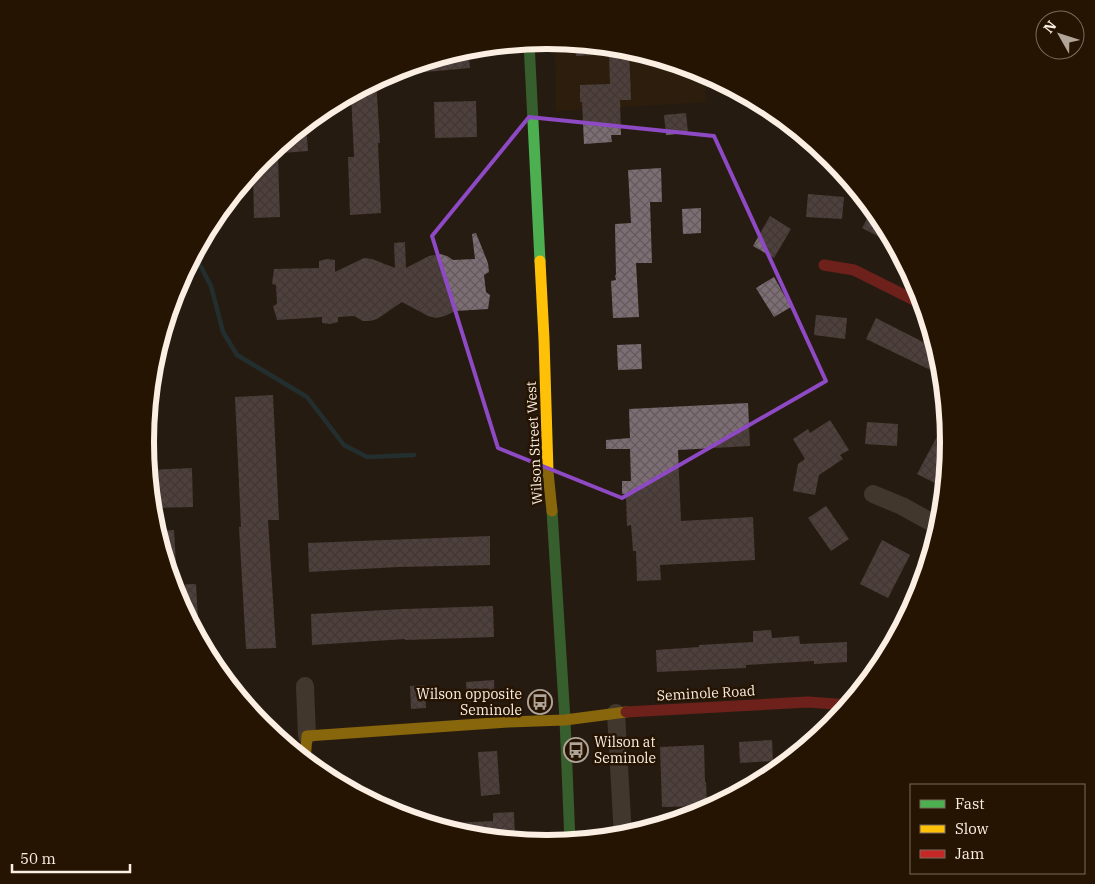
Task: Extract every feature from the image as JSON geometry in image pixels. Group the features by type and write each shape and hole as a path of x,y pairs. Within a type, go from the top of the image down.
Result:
{"main road":[{"name":"Wilson Street West","path":"529,50 544,338 548,472 552,506 565,720 570,834"},
{"path":"824,265 854,270 914,300"},
{"name":"Seminole Road","path":"307,736 508,722 565,720 616,714 808,702 840,704"},
{"path":"306,752 307,736"}],"street":[{"path":"874,494 902,506 932,523"},
{"path":"305,686 307,736"},
{"path":"616,714 623,828"}],"highlighted area":[{"path":"529,117 714,136 826,381 622,498 498,448 432,236"}],"shaded area":[{"path":"555,49 599,52 624,56 674,70 705,82 706,102 556,111"}],"building":[{"path":"576,50 599,52 629,57 631,100 620,100 621,135 611,135 612,142 584,144 582,102 580,102 580,85 610,84 609,54 576,56"},
{"path":"469,57 470,68 413,73"},
{"path":"377,88 380,143 378,143 381,213 350,215 348,157 354,157 351,101"},
{"path":"476,101 477,137 435,138 434,102"},
{"path":"686,113 688,133 666,135 664,115"},
{"path":"307,131 308,151 281,153"},
{"path":"275,158 278,158 280,217 254,218 253,182"},
{"path":"661,168 662,202 650,202 652,263 636,263 639,317 613,318 611,281 616,280 615,224 631,223 628,170"},
{"path":"808,194 844,197 842,219 806,217"},
{"path":"701,208 701,233 683,234 682,209"},
{"path":"770,216 791,229 774,258 753,246"},
{"path":"868,216 884,239 862,228"},
{"path":"476,233 488,263 489,272 484,275 486,292 490,295 488,309 455,311 436,318 428,316 402,302 377,319 370,321 363,321 354,316 338,317 338,322 330,324 322,323 322,317 277,320 273,306 277,304 276,285 272,284 274,269 319,268 319,261 327,259 335,260 335,272 364,258 372,259 395,268 394,243 405,242 406,268 429,256 440,254 453,260 475,259 472,234"},
{"path":"774,277 791,307 774,317 756,288"},
{"path":"816,315 847,318 845,339 814,335"},
{"path":"876,318 923,342 924,340 927,342 934,372 866,339"},
{"path":"641,344 642,369 618,370 617,345"},
{"path":"273,395 279,520 268,520 276,648 246,649 239,527 241,527 235,397"},
{"path":"748,403 750,446 678,450 681,521 753,517 755,560 660,565 661,580 637,581 636,551 633,551 631,525 627,526 626,494 622,494 622,481 631,481 630,449 606,449 606,440 630,438 629,409"},
{"path":"830,420 849,450 840,455 843,459 819,475 815,495 793,491 798,464 805,459 793,439 808,429 810,433"},
{"path":"867,422 898,424 897,446 865,444"},
{"path":"941,430 938,485 917,474"},
{"path":"192,468 193,507 160,508 155,470"},
{"path":"826,506 849,539 831,551 808,518"},
{"path":"174,530 176,572 168,544 165,531"},
{"path":"490,536 490,565 398,567 309,572 308,543"},
{"path":"882,540 910,555 888,598 860,584"},
{"path":"196,584 198,622 184,592 181,585"},
{"path":"493,606 494,637 405,639 312,645 311,614"},
{"path":"771,630 772,638 799,636 800,644 847,642 847,662 814,664 814,661 746,665 746,668 657,672 656,650 753,642 753,631"},
{"path":"494,680 495,700 467,702 466,682"},
{"path":"425,685 426,708 411,709 410,686"},
{"path":"772,740 773,761 740,763 739,742"},
{"path":"704,745 707,801 695,806 662,807 660,747"},
{"path":"497,751 500,794 481,796 478,752"},
{"path":"514,812 515,833 471,828 451,823 493,821 493,813"}],"waterway":[{"path":"200,265 211,286 223,332 237,355 307,397 344,445 367,457 414,455"}],"traffic: fast":[{"path":"529,50 540,261"},
{"path":"552,511 565,720 570,834"}],"traffic: slow":[{"path":"540,261 548,472 552,511"},
{"path":"306,752 307,736 508,722 565,720 626,712"}],"traffic: jam":[{"path":"824,265 854,270 914,300"},
{"path":"626,712 808,702 840,704"}],"place":[{"name":"Wilson opposite Seminole","path":"540,702"},
{"name":"Wilson at Seminole","path":"576,750"}]}
